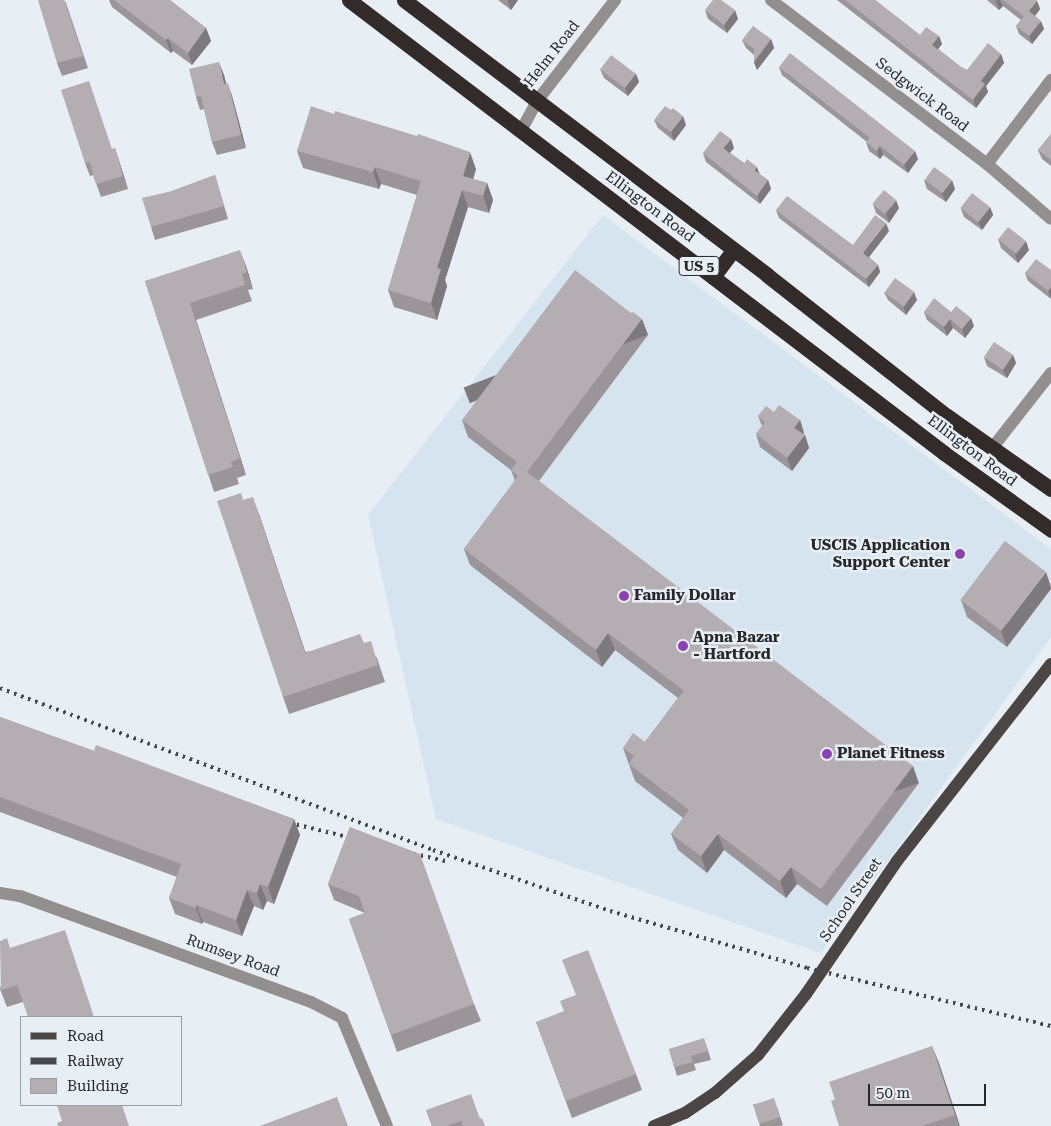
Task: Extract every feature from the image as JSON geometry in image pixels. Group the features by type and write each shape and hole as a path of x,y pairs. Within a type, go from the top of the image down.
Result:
{"highway":[{"name":"Ellington Road","path":"348,0 959,464 1051,530"},
{"name":"Ellington Road","path":"404,0 733,250 947,416 1051,489"},
{"path":"713,277 733,250"}],"main road":[{"name":"School Street","path":"654,1126 684,1112 715,1094 764,1048 806,994 897,861 1051,664"}],"street":[{"name":"Helm Road","path":"521,131 537,100 615,0"},
{"name":"Sedgwick Road","path":"771,0 987,164 1051,218"},
{"path":"987,164 1051,80"},
{"path":"993,447 1051,373"},
{"name":"Rumsey Road","path":"0,893 20,896 302,998 342,1018 387,1126"}],"shaded area":[{"path":"603,215 1051,549 1051,637 821,953 436,819 368,515"}],"building":[{"path":"38,0 64,0 83,56 57,63"},
{"path":"114,0 170,0 206,28 188,53 168,38 166,40"},
{"path":"713,0 721,0 735,10 724,25 705,10"},
{"path":"845,0 875,0 920,35 926,27 939,36 932,45 967,70 988,43 1001,54 981,81 985,84 973,100"},
{"path":"1003,0 1037,1 1029,11 1041,21 1029,36 1016,26 1024,16"},
{"path":"753,26 771,39 754,62 754,49 742,40"},
{"path":"790,53 915,151 904,165 880,146 877,151 866,142 870,138 779,67"},
{"path":"611,55 636,74 625,88 600,69"},
{"path":"219,62 224,84 228,83 241,135 212,142 201,96 196,97 189,69"},
{"path":"89,81 112,149 115,148 123,176 96,184 90,162 85,163 61,90"},
{"path":"311,106 334,114 335,111 417,136 418,134 470,152 463,176 487,183 483,196 462,190 437,268 441,269 431,303 388,290 421,181 375,167 373,172 297,151"},
{"path":"665,106 671,110 673,108 683,116 671,132 654,120"},
{"path":"720,131 731,139 723,148 744,164 747,159 757,167 754,170 768,180 757,196 703,153"},
{"path":"1051,134 1051,160 1038,150"},
{"path":"934,167 952,180 942,193 925,180"},
{"path":"215,175 224,206 151,227 142,198 172,191"},
{"path":"884,190 896,200 885,214 872,204"},
{"path":"972,193 990,207 978,222 960,208"},
{"path":"787,196 853,245 875,215 886,223 863,253 878,265 866,279 776,210"},
{"path":"1008,227 1026,241 1016,254 998,240"},
{"path":"240,250 247,272 242,274 245,285 190,303 240,458 231,462 233,467 208,475 145,281"},
{"path":"1036,259 1051,270 1051,287 1048,291 1025,273"},
{"path":"575,270 631,313 633,312 642,319 527,472 913,766 821,889 791,867 780,881 718,834 701,856 671,834 689,810 629,764 634,756 623,748 633,733 645,742 684,691 608,633 596,650 464,549 518,476 511,470 517,462 462,420"},
{"path":"895,278 914,292 904,307 884,293"},
{"path":"934,298 951,312 956,306 971,318 962,329 950,319 944,327 924,312"},
{"path":"994,342 1013,355 1003,370 984,357"},
{"path":"779,405 800,420 794,428 805,435 787,458 756,434 765,422 758,416 766,406 774,412"},
{"path":"241,493 243,500 253,497 305,653 360,634 364,643 371,641 378,665 283,697 217,501"},
{"path":"1005,541 1046,572 1001,631 960,600"},
{"path":"0,717 94,751 96,745 294,819 268,887 260,884 257,893 247,890 236,920 196,905 196,908 169,898 181,864 0,797"},
{"path":"350,827 420,854 474,1004 391,1035 349,919 365,913 359,896 328,884"},
{"path":"65,930 94,1016 28,1016 17,985 1,990 0,941 7,938 10,948"},
{"path":"588,950 636,1074 566,1101 536,1022 564,1011 560,1001 576,995 562,960"},
{"path":"704,1038 708,1051 691,1056 693,1062 674,1067 669,1049"},
{"path":"932,1046 955,1115 922,1126 839,1126 831,1101 835,1099 829,1082"},
{"path":"471,1094 480,1119 482,1118 485,1126 463,1126 461,1121 446,1126 432,1126 426,1110"},
{"path":"337,1097 348,1126 260,1126"},
{"path":"774,1098 780,1117 759,1124 753,1105"},
{"path":"57,1106 122,1106 129,1126 58,1126 57,1123 62,1121"}],"railway":[{"path":"0,688 433,850 610,911 807,968 1051,1026"},
{"path":"282,821 360,840"},
{"path":"406,852 450,862"}],"place":[{"name":"USCIS Application Support Center","path":"960,554"},
{"name":"Family Dollar","path":"624,596"},
{"name":"Apna Bazar - Hartford","path":"683,646"},
{"name":"Planet Fitness","path":"827,754"}]}
